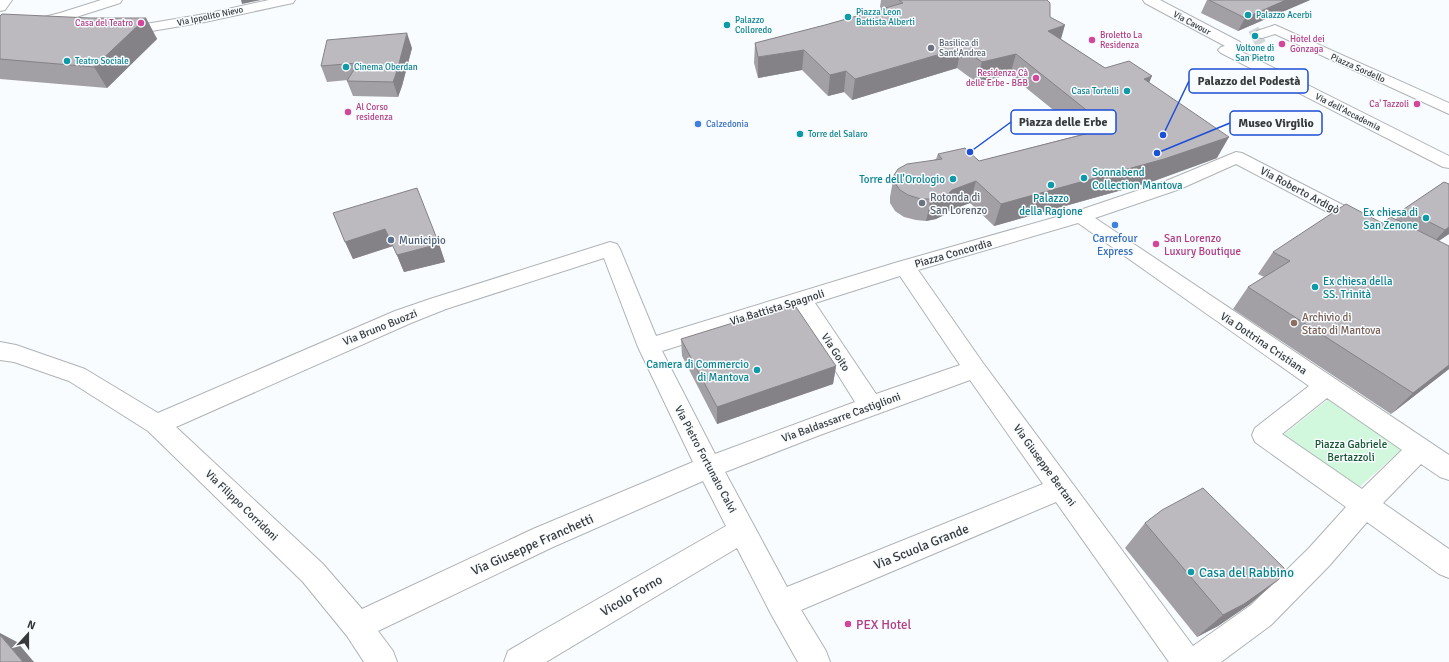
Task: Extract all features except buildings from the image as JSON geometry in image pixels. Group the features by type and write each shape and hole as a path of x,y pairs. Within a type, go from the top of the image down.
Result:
{"street":[{"path":"0,7 5,0"},
{"path":"0,32 65,16 115,0"},
{"name":"Via Ippolito Nievo","path":"110,33 132,32 288,0"},
{"name":"Via Cavour","path":"1150,0 1236,45"},
{"path":"120,22 132,32"},
{"path":"17,29 58,31"},
{"name":"Piazza Sordello","path":"1268,32 1398,85 1449,109"},
{"name":"Via dell'Accademia","path":"1236,45 1449,163"},
{"name":"Piazza Concordia","path":"905,267 1081,216 1173,185 1236,157"},
{"name":"Via Roberto Ardigò","path":"1236,157 1380,232"},
{"name":"Via Dottrina Cristiana","path":"1081,216 1091,225 1449,469"},
{"name":"Via Pietro Fortunato Calvi","path":"610,249 649,347 709,467 781,604 815,662"},
{"name":"Via Bruno Buozzi","path":"157,424 403,317 438,304 610,249"},
{"name":"Via Battista Spagnoli","path":"649,347 905,267"},
{"name":"Via Giuseppe Bertani","path":"905,267 975,369 1187,662"},
{"name":"Via Goito","path":"802,299 870,405"},
{"name":"Via Filippo Corridoni","path":"0,351 16,354 77,375 157,424 312,573 357,626 382,662"},
{"name":"Via Baldassarre Castiglioni","path":"709,467 870,405 975,369"},
{"path":"1326,386 1264,435 1449,565"},
{"path":"1196,662 1261,615 1324,551 1364,505 1419,448"},
{"name":"Via Giuseppe Franchetti","path":"357,626 544,538 709,467"},
{"name":"Via Scuola Grande","path":"781,604 1061,488"},
{"name":"Vicolo Forno","path":"519,662 550,642 743,530"}],"green space":[{"name":"Piazza Gabriele Bertazzoli","path":"1330,398 1403,448 1354,492 1281,437"}],"tunnel":[{"path":"1252,39 1262,34"}],"place":[{"name":"Palazzo Acerbi","path":"1248,15"},
{"name":"Piazza Leon Battista Alberti","path":"848,17"},
{"name":"Casa del Teatro","path":"141,23"},
{"name":"Palazzo Colloredo","path":"727,25"},
{"name":"Voltone di San Pietro","path":"1255,36"},
{"name":"Broletto La Residenza","path":"1092,40"},
{"name":"Hotel dei Gonzaga","path":"1282,44"},
{"name":"Basilica di Sant'Andrea","path":"931,48"},
{"name":"Teatro Sociale","path":"67,61"},
{"name":"Cinema Oberdan","path":"346,67"},
{"name":"Residenza Cà delle Erbe - B&B","path":"1036,78"},
{"name":"Casa Tortelli","path":"1127,91"},
{"name":"Ca' Tazzoli","path":"1417,104"},
{"name":"Al Corso residenza","path":"348,112"},
{"name":"Calzedonia","path":"698,124"},
{"name":"Torre del Salaro","path":"800,134"},
{"name":"Palazzo del Podestà","path":"1163,135"},
{"name":"Piazza delle Erbe","path":"970,152"},
{"name":"Museo Virgilio","path":"1157,153"},
{"name":"Sonnabend Collection Mantova","path":"1084,178"},
{"name":"Torre dell'Orologio","path":"953,179"},
{"name":"Palazzo della Ragione","path":"1051,185"},
{"name":"Rotonda di San Lorenzo","path":"922,203"},
{"name":"Ex chiesa di San Zenone","path":"1426,218"},
{"name":"Carrefour Express","path":"1115,225"},
{"name":"Municipio","path":"391,240"},
{"name":"San Lorenzo Luxury Boutique","path":"1156,244"},
{"name":"Ex chiesa della SS. Trinità","path":"1315,287"},
{"name":"Archivio di Stato di Mantova","path":"1294,323"},
{"name":"Camera di Commercio di Mantova","path":"757,370"},
{"name":"Casa del Rabbino","path":"1191,572"},
{"name":"PEX Hotel","path":"848,624"}]}
